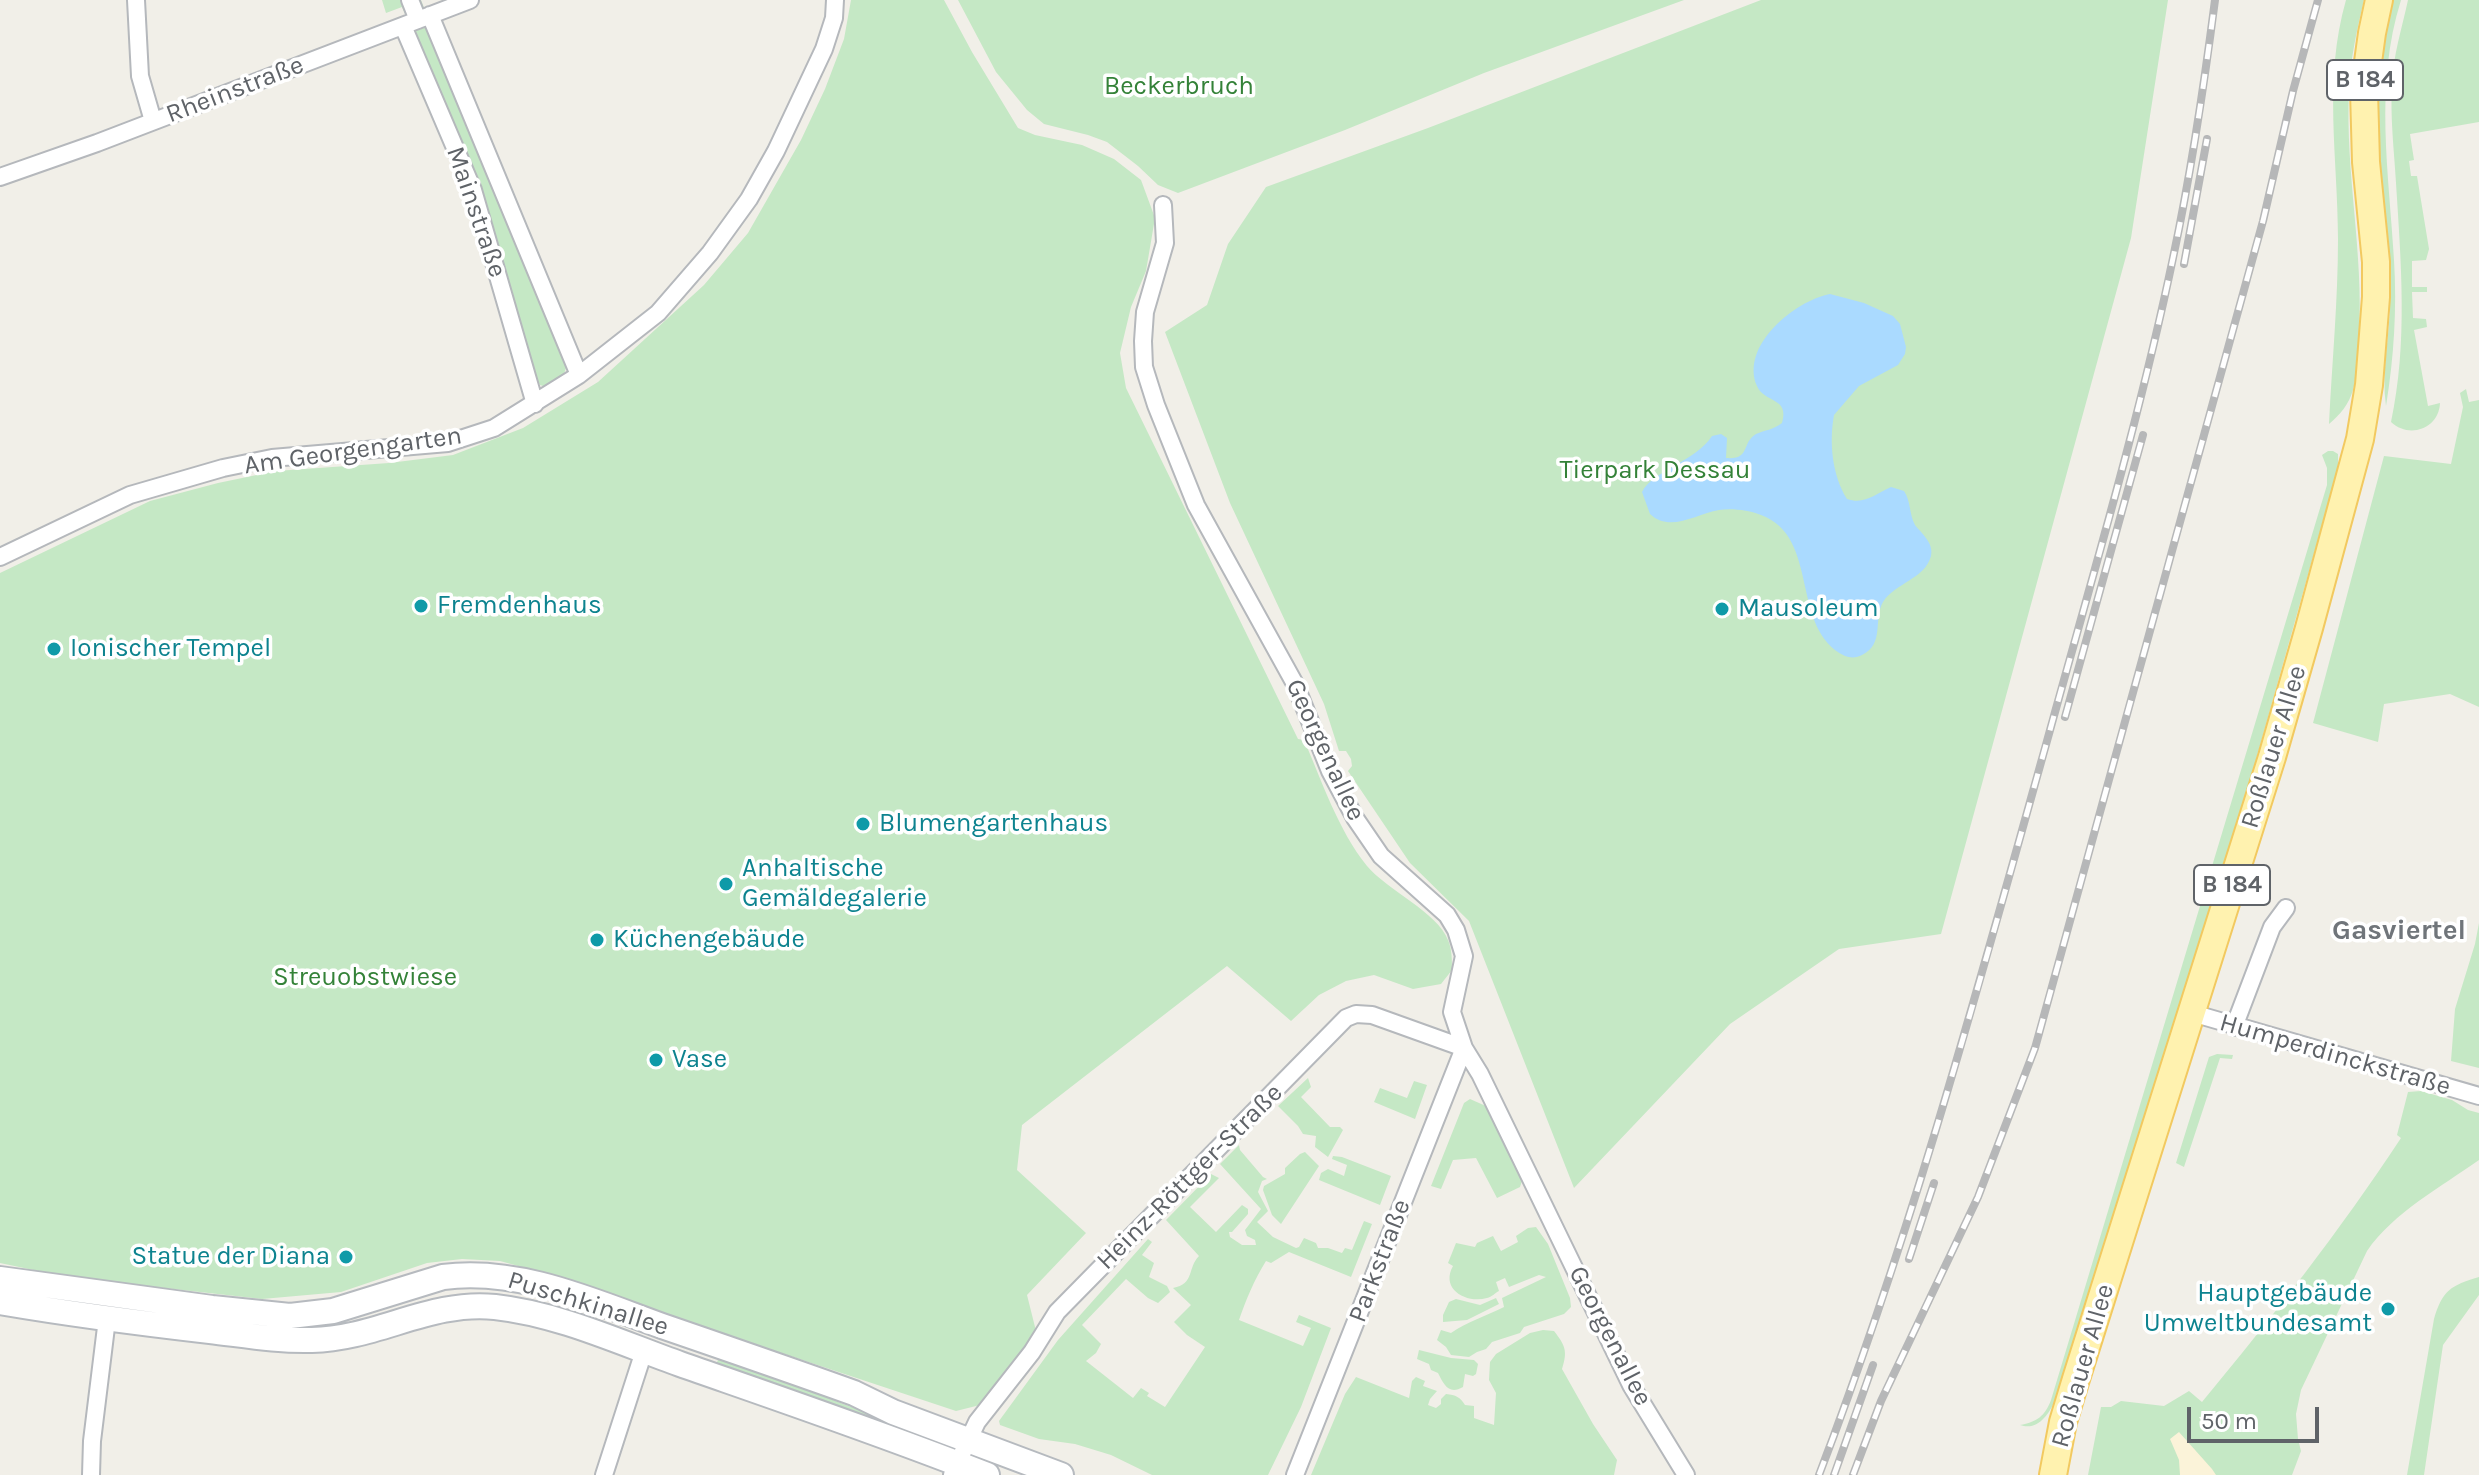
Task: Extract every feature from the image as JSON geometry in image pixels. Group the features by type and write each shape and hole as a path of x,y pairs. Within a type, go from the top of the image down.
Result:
{"main road":[{"name":"Roßlauer Allee","path":"2053,1475 2072,1394 2272,757 2360,439 2369,385 2376,297 2364,91 2379,0"},
{"name":"Puschkinallee","path":"0,1279 136,1299 290,1316 333,1311 443,1277 471,1275 504,1278 579,1296 854,1393 893,1412 959,1460 987,1475"},
{"name":"Puschkinallee","path":"0,1302 107,1319 313,1340 357,1335 454,1306 525,1312 959,1460 1061,1475"}],"street":[{"path":"136,0 140,76 153,121"},
{"name":"Mainstraße","path":"410,0 473,190 535,404"},
{"name":"Rheinstraße","path":"0,177 470,0"},
{"name":"Am Georgengarten","path":"2,550 130,495 210,472 272,458 448,443 494,428 579,375 658,313 710,253 749,199 776,151 824,49 834,18 835,0"},
{"name":"Mainstraße","path":"417,20 579,375"},
{"name":"Georgenallee","path":"1163,205 1165,243 1145,312 1144,367 1196,505 1295,684 1330,771 1355,818 1381,856 1447,915 1456,930 1464,956 1452,1012 1464,1048 1480,1074 1631,1385 1686,1475"},
{"path":"2234,1027 2272,927 2286,908"},
{"name":"Humperdinckstraße","path":"2192,1013 2479,1096"},
{"name":"Heinz-Röttger-Straße","path":"959,1460 977,1422 1032,1352 1057,1312 1346,1018 1356,1014 1372,1015 1464,1048"},
{"name":"Parkstraße","path":"1295,1475 1464,1048"},
{"path":"91,1475 92,1441 107,1319"},
{"path":"604,1475 644,1351"}],"green space":[{"path":"382,0 421,0 567,365 564,374 546,387 540,385 535,377 480,189 402,7 386,13"},
{"name":"Streuobstwiese","path":"851,0 944,0 1018,128 1035,135 1082,145 1114,159 1141,180 1155,218 1146,271 1131,307 1120,353 1126,388 1298,739 1304,740 1347,837 1376,875 1434,920 1442,930 1450,947 1452,970 1441,984 1413,989 1374,975 1346,981 1319,995 1291,1021 1227,966 1022,1125 1017,1170 1086,1233 1027,1295 1037,1335 984,1404 956,1411 584,1284 500,1261 462,1259 427,1263 341,1292 262,1299 67,1277 0,1263 0,573 150,501 218,483 276,471 453,455 523,428 598,382 704,285 748,233 801,140 825,89 844,39"},
{"name":"Beckerbruch","path":"958,0 1684,0 1484,73 1178,193 1158,185 1107,142 1044,124 1027,110 996,72"},
{"name":"Tierpark Dessau","path":"1761,0 2168,0 2131,238 1941,934 1839,949 1730,1024 1574,1188 1469,921 1410,863 1348,771 1352,766 1351,759 1346,751 1339,751 1324,704 1230,503 1165,332 1207,305 1228,244 1266,187"},
{"path":"2346,0 2364,0 2351,68 2348,121 2359,274 2359,335 2353,390 2344,409 2329,424 2338,262 2333,89 2339,30"},
{"path":"2392,0 2401,0 2393,32 2386,97 2395,297 2393,351 2386,406 2390,301 2379,85"},
{"path":"2408,0 2479,0 2479,122 2410,134 2414,160 2409,161 2411,176 2417,176 2429,249 2426,260 2412,261 2412,287 2427,287 2427,292 2412,292 2413,318 2426,319 2427,327 2414,330 2428,406 2440,403 2429,425 2414,430 2406,430 2391,422 2400,363 2402,303 2392,84"},
{"path":"2466,389 2469,402 2479,400 2479,707 2450,694 2384,704 2378,742 2313,723 2384,456 2451,464 2463,407 2460,393"},
{"path":"2328,451 2338,454 2338,468 2254,767 2055,1401 2037,1424 2020,1425 2040,1417 2051,1400 2327,485 2327,468 2322,455"},
{"path":"2479,923 2479,1068 2451,1061 2455,1009"},
{"path":"2233,1055 2232,1059 2220,1058 2184,1167 2176,1163 2209,1057"},
{"path":"1308,1078 1311,1087 1301,1097 1330,1127 1343,1130 1328,1157 1315,1147 1316,1136 1303,1134 1278,1106"},
{"path":"1414,1081 1427,1085 1415,1119 1374,1102 1380,1088 1407,1098"},
{"path":"2421,1091 2452,1100 2479,1113 2479,1160 2404,1212 2367,1251 2301,1390 2296,1414 2301,1451 2292,1475 2088,1475 2101,1407 2111,1407 2121,1401 2164,1406 2189,1391 2202,1402 2354,1207 2401,1138 2397,1135 2408,1092"},
{"path":"1470,1099 1488,1107 1523,1178 1520,1187 1497,1198 1476,1158 1453,1160 1441,1189 1431,1186 1464,1103"},
{"path":"1239,1145 1240,1150 1267,1179 1262,1181 1258,1192 1268,1211 1257,1222 1273,1237 1296,1248 1304,1238 1316,1243 1318,1248 1342,1253 1345,1248 1352,1250 1364,1221 1372,1224 1351,1277 1289,1252 1271,1263 1266,1261 1247,1298 1239,1320 1303,1346 1311,1328 1296,1322 1299,1315 1331,1328 1301,1407 1268,1475 1152,1475 1111,1455 1075,1444 1039,1439 1000,1425 999,1421 1058,1340 1148,1239 1152,1242 1142,1255 1154,1263 1149,1277 1167,1286 1170,1292 1158,1303 1126,1279 1082,1325 1101,1344 1086,1361 1133,1398 1141,1388 1149,1393 1147,1396 1165,1407 1205,1347 1174,1322 1191,1305 1173,1288 1185,1283 1199,1256 1166,1220 1211,1174 1219,1178 1190,1207 1216,1232 1242,1205 1248,1209 1248,1214 1229,1232 1230,1237 1242,1245 1256,1245 1245,1230 1261,1209 1220,1164"},
{"path":"1305,1152 1319,1166 1281,1224 1272,1215 1264,1186 1285,1174 1285,1168"},
{"path":"1333,1156 1391,1176 1380,1205 1319,1180 1321,1173 1328,1169 1344,1176 1347,1165 1332,1159"},
{"path":"1536,1227 1548,1244 1571,1307 1564,1314 1492,1342 1486,1349 1469,1357 1451,1355 1437,1340 1441,1330 1451,1333 1504,1307 1502,1298 1546,1277 1539,1275 1509,1287 1505,1278 1496,1282 1499,1291 1490,1297 1464,1297 1450,1282 1453,1266 1448,1263 1456,1243 1475,1247 1493,1236 1501,1251 1518,1242 1516,1236"},
{"path":"2479,1277 2479,1295 2443,1345 2424,1475 2407,1475 2437,1309 2449,1290"},
{"path":"1496,1298 1499,1304 1467,1320 1443,1322 1449,1302 1456,1299 1480,1305"},
{"path":"1554,1331 1563,1344 1565,1357 1562,1369 1617,1460 1614,1475 1311,1475 1345,1394 1356,1377 1409,1398 1412,1381 1416,1377 1425,1381 1423,1386 1437,1391 1428,1405 1436,1408 1446,1394 1452,1395 1465,1405 1474,1406 1474,1418 1494,1425 1496,1393 1489,1380 1490,1362 1496,1354 1530,1333"},
{"path":"1419,1350 1474,1360 1478,1364 1476,1374 1465,1374 1463,1387 1451,1389 1438,1373 1431,1370 1429,1364 1417,1359"},
{"path":"720,1355 843,1404 925,1432 922,1442 715,1367"}],"sand":[{"path":"2179,1432 2216,1475 2180,1475 2179,1460 2170,1439"}],"water":[{"path":"1830,294 1864,303 1893,316 1900,324 1906,347 1898,365 1859,386 1834,415 1832,447 1838,480 1847,499 1859,501 1891,487 1904,491 1915,525 1931,547 1931,556 1923,570 1883,602 1874,644 1862,655 1854,657 1845,656 1828,643 1817,626 1792,543 1780,526 1761,515 1734,509 1666,522 1650,514 1642,492 1655,478 1695,453 1712,436 1721,434 1727,438 1726,458 1734,458 1743,454 1756,434 1782,423 1784,415 1779,404 1757,386 1754,371 1756,356 1763,341 1787,316 1816,298"}],"railway":[{"path":"1819,1475 1884,1294 1942,1111 2114,501 2180,226 2215,0"},
{"path":"1853,1475 1881,1401 1978,1197 2035,1048 2263,221 2318,0"},
{"path":"2184,264 2207,139"},
{"path":"2065,717 2143,435"},
{"path":"1909,1259 1934,1183"},
{"path":"1834,1475 1873,1365"}],"place":[{"name":"Fremdenhaus","path":"421,606"},
{"name":"Mausoleum","path":"1722,609"},
{"name":"Ionischer Tempel","path":"54,649"},
{"name":"Blumengartenhaus","path":"863,824"},
{"name":"Anhaltische Gemäldegalerie","path":"726,884"},
{"name":"Küchengebäude","path":"597,940"},
{"name":"Vase","path":"656,1060"},
{"name":"Statue der Diana","path":"346,1257"},
{"name":"Hauptgebäude Umweltbundesamt","path":"2388,1309"}],"district":[{"name":"Gasviertel","path":"2399,931"}]}
